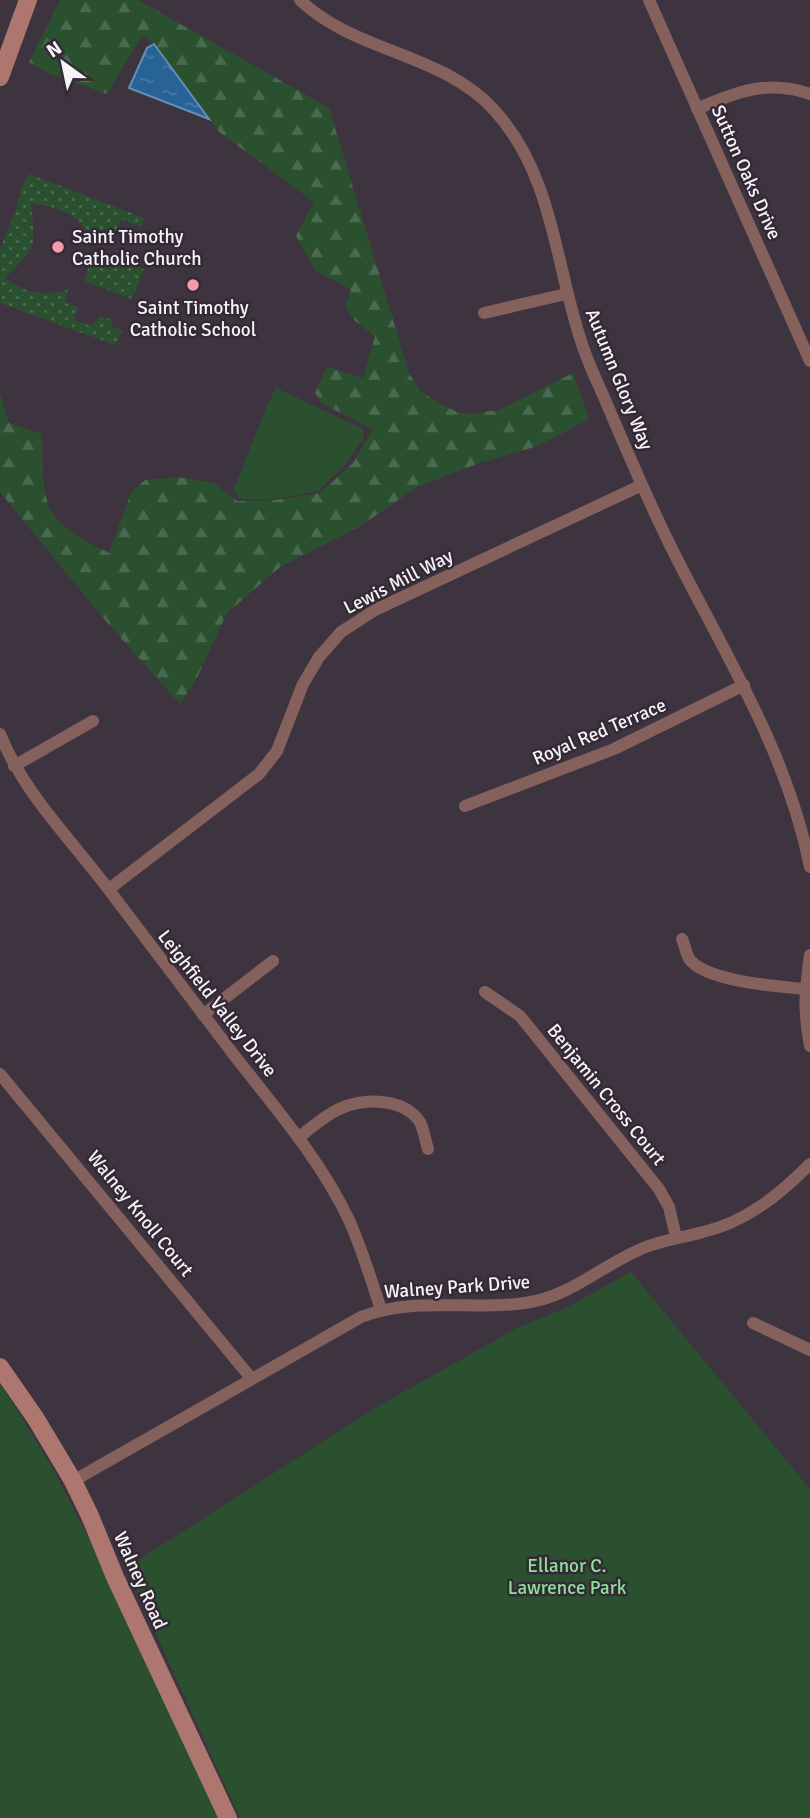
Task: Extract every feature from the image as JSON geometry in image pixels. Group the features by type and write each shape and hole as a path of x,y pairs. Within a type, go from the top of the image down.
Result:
{"main road":[{"path":"0,77 27,0"},
{"name":"Walney Road","path":"0,1367 36,1419 73,1482 228,1818"}],"street":[{"name":"Autumn Glory Way","path":"300,0 315,15 348,33 427,65 464,85 493,108 513,132 540,184 555,234 566,293 582,344 672,549 744,685 771,743 805,842 810,867"},
{"name":"Sutton Oaks Drive","path":"649,0 810,361"},
{"path":"697,109 737,91 762,87 790,88 810,94"},
{"path":"484,313 566,293"},
{"name":"Lewis Mill Way","path":"109,889 259,774 277,751 303,684 319,657 341,632 375,610 642,485"},
{"name":"Royal Red Terrace","path":"466,806 614,749 744,685"},
{"path":"14,766 93,721"},
{"name":"Leighfield Valley Drive","path":"0,734 14,766 29,789 109,889 327,1179 349,1219 381,1310"},
{"path":"682,939 690,960 706,970 747,984 804,989"},
{"path":"810,955 804,989 805,1020 810,1046"},
{"path":"204,1015 273,961"},
{"name":"Benjamin Cross Court","path":"485,992 520,1016 659,1189 668,1207 676,1237"},
{"name":"Walney Knoll Court","path":"0,1073 251,1378"},
{"path":"298,1138 339,1109 374,1101 389,1103 411,1112 421,1125 428,1149"},
{"name":"Walney Park Drive","path":"73,1482 344,1325 381,1310 422,1305 510,1305 545,1299 572,1289 640,1249 676,1237 721,1227 748,1214 781,1192 810,1164"},
{"path":"753,1323 810,1350"}],"green space":[{"path":"60,0 138,0 329,108 409,373 420,391 460,413 476,413 499,410 573,373 589,419 538,446 477,464 417,487 359,527 280,567 227,613 196,680 180,704 104,619 0,492 0,393 9,423 42,434 44,483 51,511 69,530 109,553 131,493 145,480 178,477 214,483 237,501 275,500 320,493 353,463 373,429 323,404 315,393 327,367 363,378 375,336 355,321 345,307 351,290 315,270 296,236 314,202 219,132 154,44 142,36 107,94 51,74 29,62"},
{"path":"29,174 145,218 141,227 120,219 115,234 105,230 101,239 89,233 65,212 31,203 32,245 24,259 5,278 35,292 68,290 66,303 78,307 74,320 91,326 100,316 112,320 111,326 122,331 115,345 0,303 0,249"},
{"path":"94,252 144,269 132,299 84,281"},
{"path":"276,388 363,429 364,438 344,466 318,491 275,499 239,499 234,489"},
{"name":"Ellanor C. Lawrence Park","path":"631,1272 810,1489 810,1818 240,1818 126,1568 375,1408 517,1328 566,1308"},
{"path":"0,1382 54,1471 98,1556 221,1818 0,1818"}],"water":[{"path":"154,44 209,119 129,88 147,48"}],"place":[{"name":"Saint Timothy Catholic Church","path":"58,247"},
{"name":"Saint Timothy Catholic School","path":"193,285"}]}
